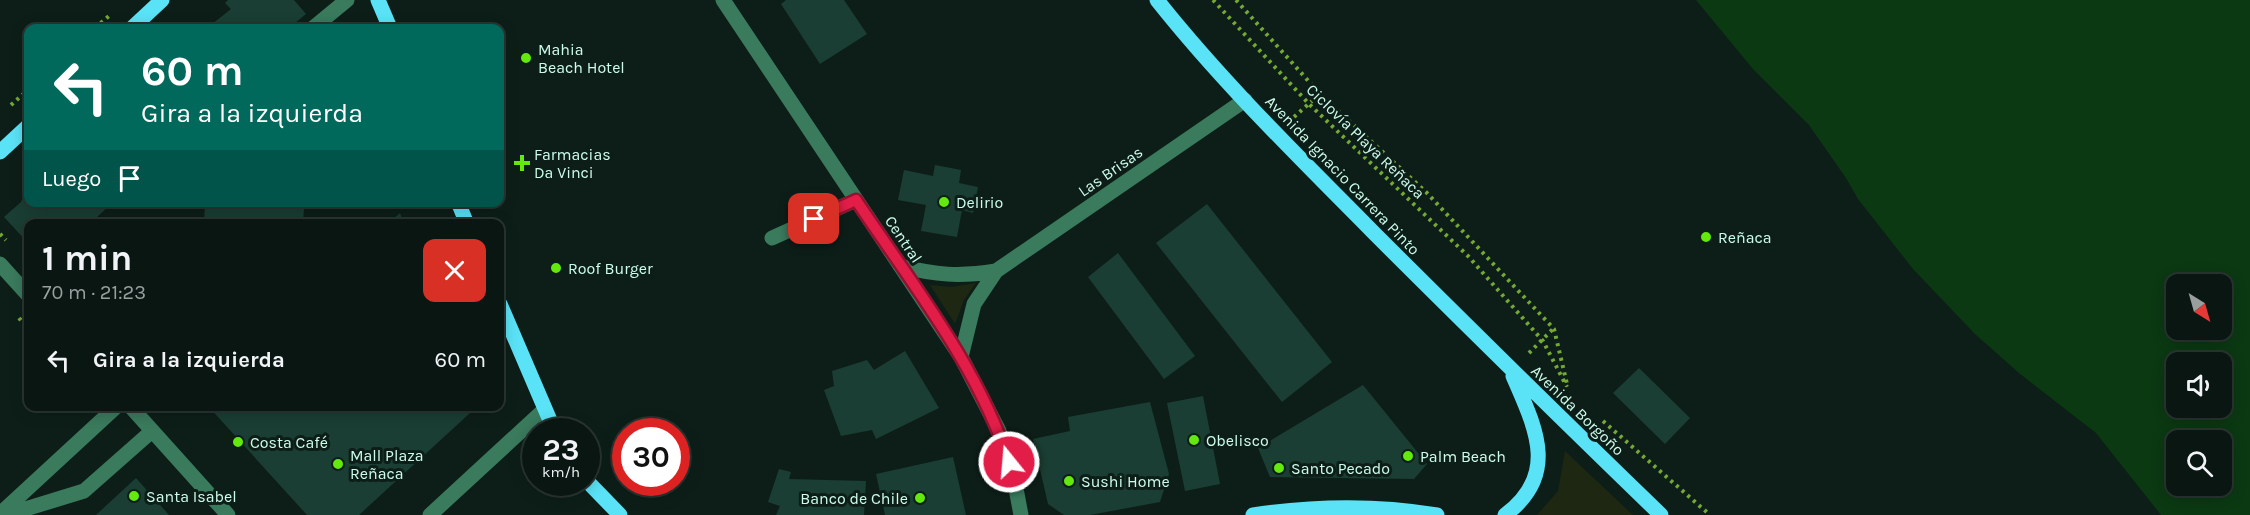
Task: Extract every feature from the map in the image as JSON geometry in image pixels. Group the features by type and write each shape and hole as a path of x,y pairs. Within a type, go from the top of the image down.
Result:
{"main road":[{"path":"136,24 162,0"},
{"path":"378,0 388,24"},
{"name":"Avenida Ignacio Carrera Pinto","path":"1157,0 1189,40 1276,134 1510,370"},
{"path":"0,152 24,130"},
{"path":"504,314 548,418"},
{"name":"Avenida Borgoño","path":"1505,515 1529,491 1539,460 1535,429 1510,370"},
{"name":"Avenida Borgoño","path":"1510,370 1661,515"},
{"path":"600,494 620,515"},
{"path":"1253,515 1377,509 1437,515"}],"street":[{"path":"319,24 347,0"},
{"name":"Central","path":"723,0 961,357 999,431 1014,478 1021,515"},
{"name":"Las Brisas","path":"961,357 974,304 996,271 1245,100"},
{"path":"772,238 856,200"},
{"path":"0,264 24,291"},
{"name":"Las Brisas","path":"900,266 932,274 964,276 996,271"},
{"path":"430,515 544,410"},
{"path":"0,514 112,411"},
{"path":"134,411 228,515"},
{"path":"6,515 84,491 152,431"}],"path":[{"name":"Ciclovía Playa Reñaca","path":"1213,0 1309,104 1468,256 1543,341 1568,391 1554,329"},
{"path":"1236,0 1320,94 1427,193 1554,329 1510,370"},
{"path":"7,109 24,94"},
{"path":"1276,134 1320,94"},
{"path":"1595,414 1710,515"}],"shaded area":[{"path":"1696,0 2250,0 2250,515 2161,515 2096,433 2019,373 1975,334 1913,269 1858,199 1809,125 1753,69"},
{"path":"976,283 964,300 955,324 930,285 951,287"},
{"path":"1565,451 1633,515 1537,515 1558,491"}],"building":[{"path":"228,0 294,0 306,14 294,24 212,24 231,9 225,3"},
{"path":"786,0 844,0 867,34 820,64 781,4"},
{"name":"Delirio","path":"935,165 961,170 959,183 978,187 973,213 962,210 957,237 921,231 926,205 898,200 904,170 933,176"},
{"path":"24,195 24,207 108,207 95,219 24,219 24,239 4,217 21,202"},
{"path":"1207,204 1332,362 1282,402 1156,243"},
{"path":"205,207 321,207 304,208 303,219 204,219"},
{"path":"400,213 402,219 393,219"},
{"path":"1118,253 1195,356 1164,379 1088,277"},
{"path":"905,351 939,408 876,439 872,430 841,436 824,390 834,386 832,371 867,360 874,370"},
{"path":"1639,368 1690,418 1665,444 1613,393"},
{"path":"1363,385 1427,464 1414,479 1270,477 1258,448"},
{"path":"1203,396 1220,484 1185,491 1167,403"},
{"path":"1150,402 1169,474 1160,502 1090,515 1064,515 1048,504 1033,439 1070,431 1068,417"},
{"name":"Mall Plaza Reñaca","path":"213,411 469,411 470,413 359,515 307,515"},
{"path":"953,457 966,515 885,515 876,474"},
{"path":"779,469 791,472 789,479 866,481 864,515 776,515 780,506 768,502"},
{"name":"Santa Isabel","path":"136,478 169,515 96,515"}],"place":[{"name":"Mahia Beach Hotel","path":"526,58"},
{"name":"Farmacias Da Vinci","path":"522,163"},
{"name":"Delirio","path":"944,202"},
{"name":"Reñaca","path":"1706,237"},
{"name":"Roof Burger","path":"556,268"},
{"name":"Obelisco","path":"1194,440"},
{"name":"Costa Café","path":"238,442"},
{"name":"Palm Beach","path":"1408,456"},
{"name":"Mall Plaza Reñaca","path":"338,464"},
{"name":"Santo Pecado","path":"1279,468"},
{"name":"Sushi Home","path":"1069,481"},
{"name":"Santa Isabel","path":"134,496"},
{"name":"Banco de Chile","path":"920,498"}],"route":[{"path":"814,219 856,200 961,357 999,431 1009,462"}]}
